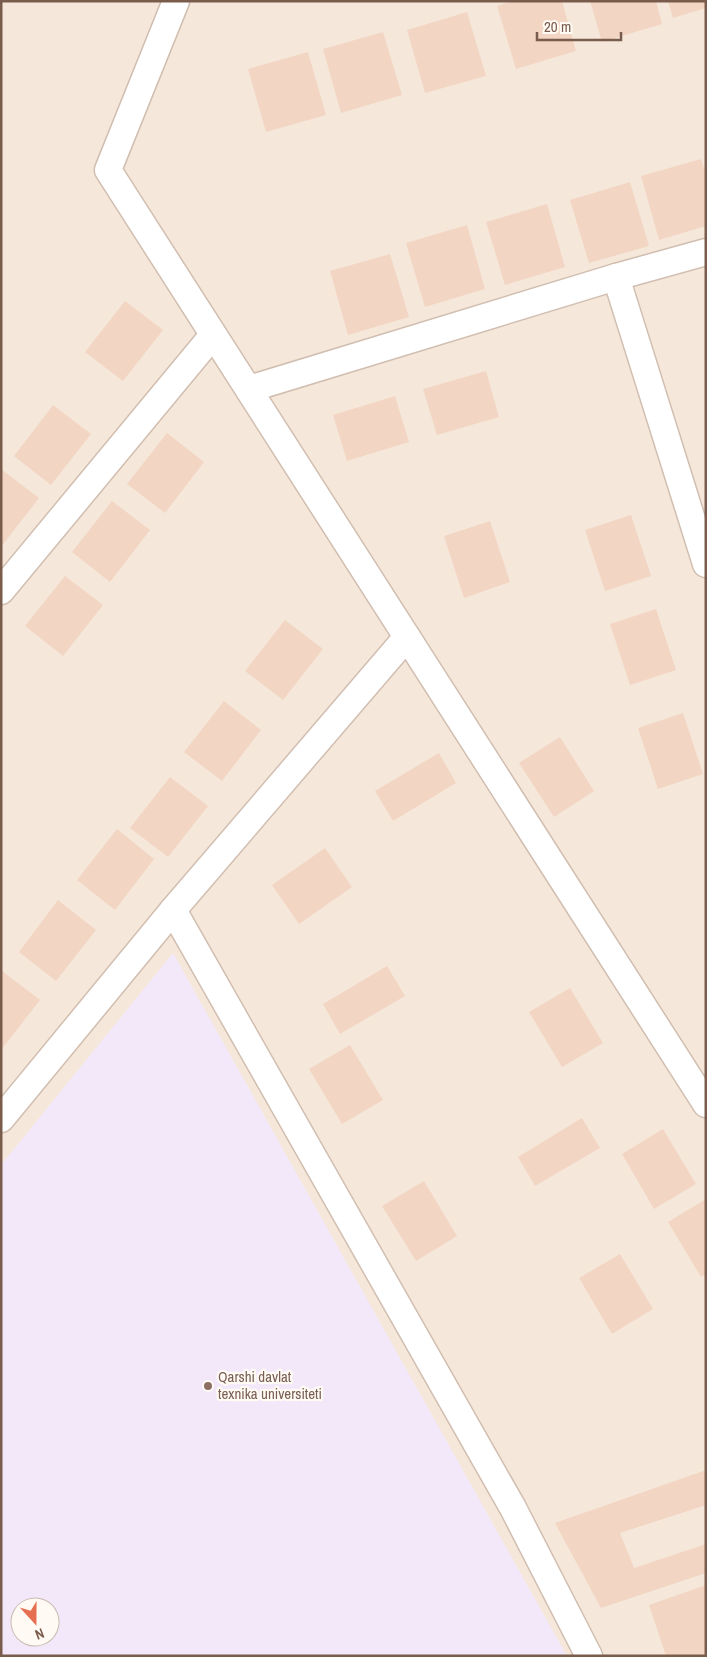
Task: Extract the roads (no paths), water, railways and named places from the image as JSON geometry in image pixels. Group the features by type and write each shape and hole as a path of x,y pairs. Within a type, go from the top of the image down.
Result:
{"street":[{"path":"176,1 108,170 706,1104"},
{"path":"249,389 616,277 706,252"},
{"path":"616,277 706,564"},
{"path":"1,591 213,335"},
{"path":"1,1119 173,910 407,637"},
{"path":"173,910 513,1508 590,1656"}],"place":[{"name":"Qarshi davlat texnika universiteti","path":"208,1386"}]}
